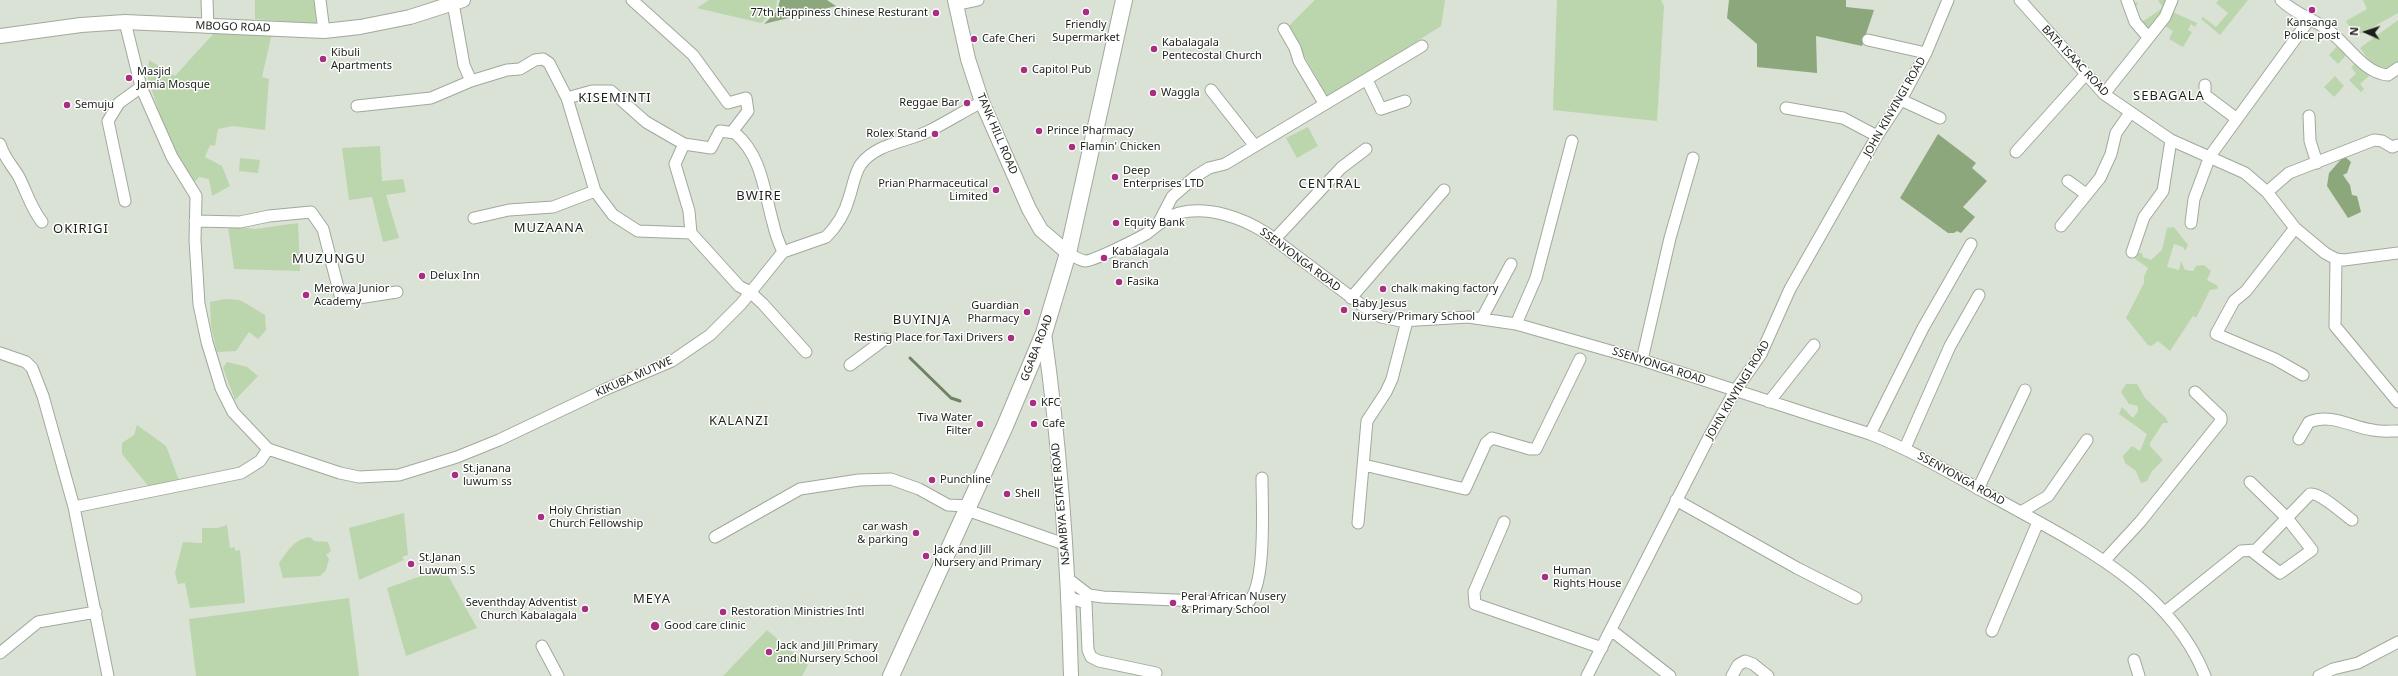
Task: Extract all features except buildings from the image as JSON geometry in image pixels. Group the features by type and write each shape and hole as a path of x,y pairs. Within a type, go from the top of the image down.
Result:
{"main road":[{"name":"GGABA ROAD","path":"891,676 1044,333 1068,253 1124,0"}],"street":[{"path":"207,0 208,27"},
{"path":"320,0 324,31"},
{"path":"632,0 693,55 728,103 746,98 748,110 732,132"},
{"path":"955,2 978,0"},
{"name":"JOHN KINYINGI ROAD","path":"1587,676 1676,500 1735,391 1761,354 1790,289 1877,136 1901,100 1926,53 1948,0"},
{"name":"BATA ISAAC ROAD","path":"2020,0 2104,94 2171,140 2210,156 2245,173 2267,192 2295,228 2336,259"},
{"path":"2127,0 2135,22 2148,37"},
{"path":"2104,94 2165,17 2172,0"},
{"path":"2281,0 2310,20 2330,31 2369,68 2381,75 2388,75 2398,68"},
{"path":"458,2 464,65 471,81"},
{"name":"MBOGO ROAD","path":"0,36 81,25 125,22 208,27 241,26 324,31 360,27 403,18 458,2"},
{"name":"TANK HILL ROAD","path":"955,2 968,60 982,102 1034,220 1048,237 1068,253"},
{"path":"2190,223 2194,199 2210,156 2310,20"},
{"path":"74,507 241,473 260,461 268,449 233,412 221,388 207,342 199,304 195,221 196,196 172,157 141,86 125,22"},
{"path":"1284,29 1295,48 1299,60 1324,104"},
{"path":"1868,40 1926,53"},
{"path":"1159,222 1172,197 1196,176 1209,168 1225,164 1422,46"},
{"path":"357,106 431,98 471,81 507,70 520,68 535,60 543,59 549,64 567,98 595,191 613,215 628,227 646,233 691,234"},
{"path":"2016,152 2086,74"},
{"path":"1367,80 1381,109 1406,101"},
{"path":"2205,85 2206,95 2237,119"},
{"path":"125,201 108,121 119,103 141,86"},
{"path":"1211,90 1255,146"},
{"path":"567,98 592,91 611,91 634,114 684,144 711,148 720,131 732,132 742,139 761,174 766,189 772,222 783,252 826,237 831,232 840,220 857,172 869,156 884,147 928,132 982,102"},
{"path":"1901,100 1940,118"},
{"path":"1786,108 1843,118 1877,136"},
{"path":"2061,226 2100,178 2111,154 2116,133 2130,113"},
{"path":"2309,116 2310,141 2317,163"},
{"path":"2132,252 2144,217 2163,191 2171,140"},
{"path":"2267,192 2289,173 2374,140 2382,141 2392,147 2398,146"},
{"path":"1516,324 1536,278 1572,141"},
{"path":"0,144 4,156 18,175 32,209 42,222"},
{"path":"684,144 675,164 689,210 691,234 739,286 750,292 806,352"},
{"path":"1274,240 1341,168 1366,149"},
{"path":"1642,360 1670,238 1692,158"},
{"path":"2068,181 2086,194"},
{"path":"1351,298 1444,190"},
{"path":"474,218 509,210 553,207 595,191"},
{"path":"195,221 240,222 277,214 312,212 323,229 341,299 345,300 397,292"},
{"name":"SSENYONGA ROAD","path":"1068,253 1081,260 1090,260 1146,234 1159,222 1180,213 1217,213 1250,223 1351,298 1381,317 1408,321 1482,318 1516,324 1583,352 1642,360 1870,434 1905,448 2105,560 2166,612 2196,653 2205,676"},
{"path":"2295,228 2246,291 2234,301 2216,334 2275,359 2303,375"},
{"path":"1870,434 1926,321 1971,244"},
{"name":"KIKUBA MUTWE","path":"268,449 340,473 359,477 398,475 427,467 500,440 604,390 672,361 710,335 750,292 783,252"},
{"path":"2398,253 2351,260 2336,259 2335,326 2398,402"},
{"path":"1482,318 1511,264"},
{"path":"1905,448 1943,359 1979,294"},
{"path":"1358,523 1367,421 1386,392 1392,379 1408,321"},
{"name":"NSAMBYA ESTATE ROAD","path":"1044,333 1052,395 1067,578 1071,676"},
{"path":"850,365 885,339"},
{"path":"1769,402 1814,345"},
{"path":"1364,465 1464,489 1486,443 1492,438 1530,449 1536,448 1583,352"},
{"path":"0,353 26,362 32,368 43,396 74,507 108,676"},
{"path":"1978,489 2025,390"},
{"path":"2105,560 2140,522 2222,421 2221,417 2195,392"},
{"path":"2299,439 2309,422 2323,419 2346,422 2372,430 2398,431"},
{"path":"2021,512 2048,496 2087,440"},
{"path":"715,537 800,489 878,478 891,479 920,489 953,506 967,508 1064,544"},
{"path":"1067,578 1089,595 1247,603 1256,592 1261,556 1262,478"},
{"path":"2166,612 2241,551 2253,552 2280,573 2311,552 2312,550 2287,518 2250,482"},
{"path":"2253,552 2313,493 2323,498 2352,520"},
{"path":"1676,500 1784,561 1856,598"},
{"path":"1504,522 1474,592 1475,604 1602,648"},
{"path":"1992,631 2038,522"},
{"path":"1068,597 1086,603 1088,650 1091,656 1099,661 1156,673"},
{"path":"0,653 38,622 96,612"},
{"path":"1611,630 1670,676"},
{"path":"2319,676 2333,669 2358,663 2398,642"},
{"path":"542,646 558,676"},
{"path":"2134,660 2139,676"},
{"path":"1732,676 1738,665 1745,661 1753,664 1768,676"}],"green space":[{"path":"255,0 315,0 316,24 255,19"},
{"path":"709,0 777,0 776,9 761,23 697,8"},
{"path":"780,0 827,0 836,6 764,24 777,11"},
{"path":"1315,0 1445,0 1441,26 1328,98 1288,27"},
{"path":"1557,0 1661,0 1664,6 1657,121 1553,110"},
{"path":"1729,0 1846,0 1846,7 1874,10 1862,46 1816,36 1817,73 1757,67 1757,44 1727,18"},
{"path":"2158,0 2168,0 2168,7 2149,32 2145,32 2135,21 2131,5 2138,2 2134,14 2142,22 2161,9 2162,6"},
{"path":"2219,0 2248,0 2220,35 2201,19 2203,17 2216,27 2228,13 2216,3"},
{"path":"2363,0 2398,0 2398,13 2355,37 2346,21 2367,9"},
{"path":"2173,12 2197,23 2195,27 2191,24 2188,30 2192,32 2183,47 2169,39 2173,31 2165,26"},
{"path":"2398,20 2398,65 2386,71 2375,68 2360,48"},
{"path":"214,33 272,33 262,77 269,79 265,130 233,126 218,129 215,146 210,145 205,157 222,166 230,186 212,196 209,179 199,177 193,184 173,156 147,75 149,60 175,76"},
{"path":"2339,44 2348,53 2338,64 2329,55"},
{"path":"2357,62 2369,76 2360,84 2364,89 2361,92 2349,80 2356,74 2351,67"},
{"path":"2335,76 2344,86 2334,97 2324,87"},
{"path":"1308,127 1318,146 1297,158 1286,138"},
{"path":"1938,134 1976,163 1972,168 1987,181 1963,207 1975,217 1961,233 1957,231 1954,233 1948,233 1900,198"},
{"path":"380,146 382,181 403,179 406,192 386,195 399,238 383,242 372,197 349,200 342,148"},
{"path":"2344,156 2351,162 2347,173 2343,175 2350,185 2352,195 2357,196 2361,212 2348,218 2327,186 2329,173"},
{"path":"240,158 260,160 258,173 239,171"},
{"path":"298,223 300,271 234,269 228,226 255,229"},
{"path":"2174,227 2188,245 2185,251 2183,247 2174,244 2167,267 2179,270 2181,261 2185,270 2193,271 2196,266 2204,265 2211,271 2207,280 2218,286 2217,289 2210,290 2196,318 2193,316 2170,351 2158,341 2151,346 2148,345 2126,318 2144,283 2144,277 2148,268 2134,258 2134,253 2142,253 2143,257 2151,260 2162,250 2167,228"},
{"path":"225,299 240,300 265,315 266,330 258,339 249,332 236,351 217,352 211,326 210,302"},
{"path":"227,362 247,367 258,376 235,400 223,368"},
{"path":"2126,384 2137,384 2145,398 2166,418 2168,423 2163,423 2150,443 2150,446 2163,460 2152,471 2147,481 2141,483 2136,471 2125,463 2123,456 2132,446 2140,451 2147,434 2119,414 2122,407 2133,418 2138,411 2138,406 2129,404 2121,392"},
{"path":"137,425 166,446 180,483 150,488 122,454 122,443 134,435"},
{"path":"404,513 408,555 402,557 404,560 359,580 349,528"},
{"path":"227,525 230,548 235,547 235,551 240,550 245,603 190,608 185,583 178,584 175,573 183,542 202,543 202,528 218,528"},
{"path":"310,537 314,541 328,542 331,551 326,555 329,559 326,570 320,576 283,578 279,563 296,543 304,538"},
{"path":"444,568 477,628 406,656 387,588"},
{"path":"349,598 359,676 196,676 189,619"},
{"name":"Jack and Jill Primary and Nursery School","path":"767,630 808,665 802,676 723,676"}],"waterway":[{"path":"910,358 951,398 960,401"}],"place":[{"name":"Kansanga Police post","path":"2312,10"},
{"name":"Friendly Supermarket","path":"1086,12"},
{"name":"77th Happiness Chinese Resturant","path":"936,13"},
{"name":"Cafe Cheri","path":"974,39"},
{"name":"Kabalagala Pentecostal Church","path":"1154,49"},
{"name":"Kibuli Apartments","path":"323,59"},
{"name":"Capitol Pub","path":"1024,70"},
{"name":"Masjid Jamia Mosque","path":"129,78"},
{"name":"Waggla","path":"1153,93"},
{"name":"Reggae Bar","path":"967,103"},
{"name":"Semuju","path":"67,105"},
{"name":"Prince Pharmacy","path":"1039,131"},
{"name":"Rolex Stand","path":"935,134"},
{"name":"Flamin' Chicken","path":"1072,147"},
{"name":"Deep Enterprises LTD","path":"1115,177"},
{"name":"Prian Pharmaceutical Limited","path":"996,190"},
{"name":"Equity Bank","path":"1116,223"},
{"name":"Kabalagala Branch","path":"1104,258"},
{"name":"Delux Inn","path":"422,276"},
{"name":"Fasika","path":"1119,282"},
{"name":"chalk making factory","path":"1383,289"},
{"name":"Merowa Junior Academy","path":"306,295"},
{"name":"Baby Jesus Nursery/Primary School","path":"1344,310"},
{"name":"Guardian Pharmacy","path":"1027,312"},
{"name":"Resting Place for Taxi Drivers","path":"1011,338"},
{"name":"KFC","path":"1033,403"},
{"name":"Tiva Water Filter","path":"980,424"},
{"name":"Cafe","path":"1034,424"},
{"name":"St.janana luwum ss","path":"455,475"},
{"name":"Punchline","path":"932,480"},
{"name":"Shell","path":"1007,494"},
{"name":"Holy Christian Church Fellowship","path":"541,517"},
{"name":"car wash & parking","path":"916,533"},
{"name":"Jack and Jill Nursery and Primary","path":"926,556"},
{"name":"St.Janan Luwum S.S","path":"411,564"},
{"name":"Human Rights House","path":"1545,577"},
{"name":"Peral African Nusery & Primary School","path":"1173,603"},
{"name":"Seventhday Adventist Church Kabalagala","path":"585,609"},
{"name":"Restoration Ministries Intl","path":"723,612"},
{"name":"Good care clinic","path":"655,626"},
{"name":"Jack and Jill Primary and Nursery School","path":"769,652"}],"district":[{"name":"SEBAGALA","path":"2169,96"},
{"name":"KISEMINTI","path":"615,98"},
{"name":"CENTRAL","path":"1330,184"},
{"name":"BWIRE","path":"759,196"},
{"name":"MUZAANA","path":"549,228"},
{"name":"OKIRIGI","path":"81,229"},
{"name":"MUZUNGU","path":"329,259"},
{"name":"BUYINJA","path":"922,320"},
{"name":"KALANZI","path":"739,421"},
{"name":"MEYA","path":"652,599"}]}
